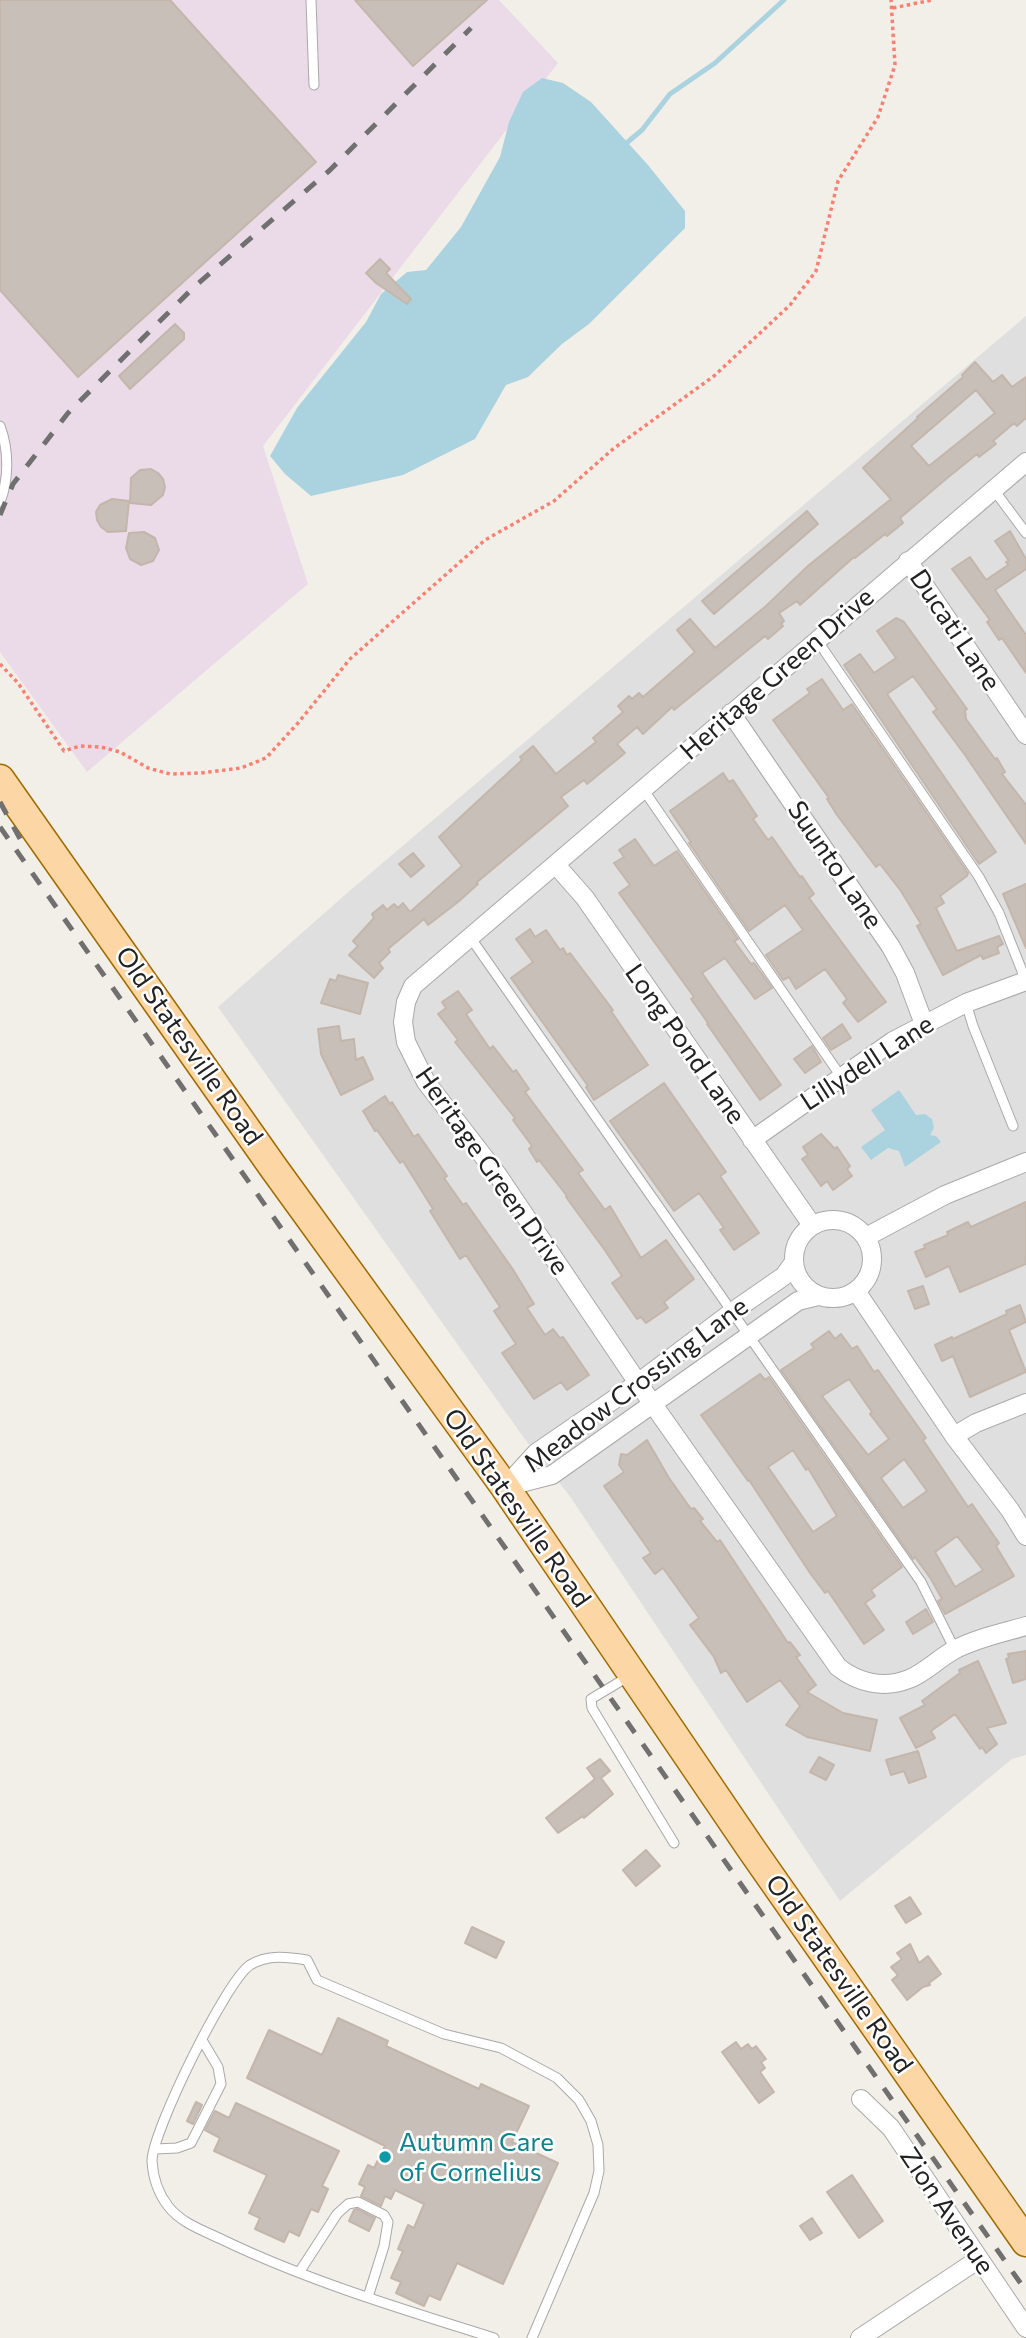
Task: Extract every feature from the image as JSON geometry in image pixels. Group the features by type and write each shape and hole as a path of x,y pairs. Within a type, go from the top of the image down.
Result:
{"main road":[{"name":"Old Statesville Road","path":"0,779 288,1188 505,1486 752,1850 1026,2242"}],"street":[{"name":"Heritage Green Drive","path":"1026,462 414,986 405,1002 403,1022 406,1042 426,1082 497,1174 652,1404 838,1667 852,1678 892,1684 911,1679 955,1650 974,1641 1026,1626"},
{"name":"Ducati Lane","path":"908,561 1026,735"},
{"name":"Suunto Lane","path":"731,713 891,947 905,973 923,1024"},
{"name":"Long Pond Lane","path":"556,865 585,898 812,1225"},
{"name":"Lillydell Lane","path":"752,1140 893,1041 966,1003 1026,981"},
{"path":"866,1237 944,1195 1026,1161"},
{"path":"812,1225 826,1220 841,1220 855,1226 866,1237 872,1252 871,1269 864,1284 856,1291 954,1436 1025,1534"},
{"name":"Meadow Crossing Lane","path":"505,1486 536,1452 638,1383 732,1311 784,1276 794,1262 795,1248 801,1235 812,1225"},
{"path":"794,1262 797,1276 806,1288 818,1296"},
{"name":"Meadow Crossing Lane","path":"505,1486 552,1475 798,1301 818,1296 835,1298 856,1291"},
{"path":"954,1436 976,1423 1026,1403"},
{"name":"Zion Avenue","path":"861,2099 891,2128 1026,2328"},
{"path":"860,2338 979,2259"}],"lane":[{"path":"311,0 314,85"},
{"path":"0,426 4,435 7,477 0,502"},
{"path":"993,490 1026,533"},
{"path":"817,640 979,877 999,913 1026,981"},
{"path":"643,789 842,1078"},
{"path":"470,937 922,1582 955,1650"},
{"path":"966,1003 1013,1126"},
{"path":"632,1674 591,1699 593,1708 674,1843"},
{"path":"494,2338 368,2297 250,2253 184,2221 168,2206 155,2183 152,2160 158,2134 217,2008 235,1980 250,1965 267,1958 307,1960 317,1980 444,2034 501,2048 556,2078 579,2100 591,2121 598,2145 599,2171 594,2193 532,2338"},
{"path":"155,2149 177,2148 191,2143 220,2084 218,2067 202,2040"},
{"path":"300,2272 337,2214 348,2204 358,2202 384,2215 388,2222 384,2246 368,2297"}],"path":[{"path":"0,664 18,682 64,751 80,746 120,751 148,768 170,774 241,768 266,758 350,659 485,540 554,501 613,449 714,376 790,305 816,271 838,181 878,117 895,65 892,3 932,0"}],"shaded area":[{"path":"0,0 499,0 558,63 263,446 308,584 87,772 0,652"},
{"path":"1026,316 1026,1755 1012,1759 840,1901 569,1495 524,1438 218,1007 346,894"}],"water":[{"path":"542,78 563,83 591,102 685,211 685,228 589,324 562,344 528,377 506,385 475,439 403,475 311,496 285,474 270,456 297,408 366,322 381,294 407,272 426,270 461,227 500,157 509,122 523,92"},
{"path":"899,1090 916,1115 925,1114 932,1119 934,1128 930,1135 936,1136 941,1142 905,1167 899,1151 888,1148 871,1160 861,1147 885,1130 871,1110"}],"building":[{"path":"0,0 170,0 316,162 78,377 0,290"},
{"path":"355,0 487,0 413,66"},
{"path":"380,259 390,269 386,273 411,299 407,304 366,273"},
{"path":"175,324 184,333 184,339 130,389 119,376"},
{"path":"975,362 993,382 1002,375 1012,387 1026,377 1026,418 1017,426 1014,423 993,441 996,444 979,457 977,454 946,479 900,518 903,523 854,557 800,605 797,601 779,613 784,621 781,624 783,626 768,639 765,636 674,710 672,707 643,734 637,727 617,744 625,753 587,784 584,780 561,797 568,806 476,883 478,884 458,902 428,925 424,919 388,949 390,952 379,963 383,968 374,978 349,955 358,946 353,941 374,918 372,914 383,905 387,910 394,904 398,908 403,903 410,912 462,866 439,837 522,760 520,757 533,746 556,774 596,742 593,738 623,712 618,706 629,696 632,699 639,693 643,697 695,652 677,630 690,619 715,648 766,606 809,565 891,499 863,468 963,377","holes":["976,390 995,413 929,466 911,446"]},
{"path":"151,469 163,479 163,495 151,505 130,503 131,478 140,470"},
{"path":"112,499 129,501 126,531 108,532 97,520 96,512 100,505"},
{"path":"807,511 818,524 714,614 702,601"},
{"path":"1010,531 1026,559 1026,569 995,590 1026,635 1026,673 1002,638 999,640 987,622 990,620 952,569 970,557 986,580 1008,565 1006,562 1009,561 995,541"},
{"path":"144,532 155,538 159,550 153,561 141,565 130,559 126,548 129,533"},
{"path":"896,618 904,622 967,709 966,719 995,759 997,758 1005,772 1002,774 1026,805 1026,844 933,712 937,709 913,676 887,694 996,852 979,864 844,665 860,654 874,673 896,658 877,631"},
{"path":"822,679 843,710 852,704 968,873 940,896 944,903 936,908 957,951 999,936 1003,944 997,947 999,953 983,959 981,955 943,975 917,926 921,924 901,891 880,864 876,867 837,815 827,799 829,798 773,720 810,693 807,689"},
{"path":"723,773 729,782 733,780 757,816 753,819 768,840 772,837 800,877 802,876 814,894 809,898 886,1002 858,1022 843,1003 847,999 825,969 796,989 789,977 783,980 766,955 803,930 785,905 749,931 670,811"},
{"path":"635,839 654,866 677,851 738,939 734,941 772,988 755,999 725,958 702,973 781,1085 760,1100 707,1024 691,999 694,997 619,893 630,885 614,863 624,857 619,850"},
{"path":"413,853 424,866 411,877 399,864"},
{"path":"1026,884 1026,948 1003,894"},
{"path":"530,929 535,937 546,930 560,950 563,948 567,955 570,953 613,1010 611,1011 648,1065 594,1100 586,1087 588,1086 511,978 533,962 516,939"},
{"path":"338,975 368,983 360,1014 321,1003 330,979 336,981"},
{"path":"458,991 472,1010 466,1014 490,1049 493,1046 513,1072 516,1070 529,1089 525,1092 583,1170 578,1173 605,1210 610,1206 641,1258 666,1240 694,1279 664,1302 668,1308 646,1323 641,1317 637,1319 612,1283 622,1276 604,1249 567,1196 539,1160 537,1162 529,1149 532,1146 513,1120 515,1118 455,1042 458,1040 438,1014 446,1008 442,1002"},
{"path":"842,1024 851,1038 831,1050 823,1038"},
{"path":"339,1026 341,1041 354,1039 356,1060 363,1057 373,1079 341,1095 321,1054 318,1029"},
{"path":"812,1046 821,1062 805,1073 794,1059"},
{"path":"664,1083 726,1172 720,1176 759,1233 734,1250 720,1230 724,1228 699,1193 674,1211 610,1121"},
{"path":"385,1096 390,1104 392,1102 414,1137 418,1134 447,1176 444,1178 463,1205 466,1203 512,1268 534,1304 527,1308 545,1335 553,1329 560,1338 563,1337 589,1375 567,1390 561,1382 534,1399 502,1353 516,1344 494,1311 500,1307 466,1255 460,1259 403,1161 400,1163 363,1111"},
{"path":"821,1134 835,1149 837,1147 850,1166 847,1169 852,1176 833,1190 827,1181 821,1186 802,1159 808,1155 803,1147"},
{"path":"1026,1202 1026,1264 960,1292 949,1266 926,1277 915,1252 925,1248 924,1245 948,1235 947,1232 968,1222 971,1227"},
{"path":"923,1286 929,1304 915,1309 908,1291"},
{"path":"1020,1305 1026,1322 1009,1330 1026,1372 970,1397 953,1356 942,1361 935,1345 1007,1314 1006,1311"},
{"path":"829,1331 835,1339 841,1334 852,1349 857,1346 874,1372 878,1370 926,1438 923,1440 968,1507 972,1504 999,1543 996,1546 1014,1576 945,1614 938,1601 942,1599 931,1579 915,1557 913,1559 781,1370 814,1348 811,1344","holes":["849,1379 889,1439 868,1455 822,1396","904,1459 927,1491 903,1508 881,1478","957,1536 983,1570 955,1587 935,1552"]},
{"path":"760,1374 765,1380 769,1377 902,1567 871,1590 875,1596 865,1603 884,1630 864,1644 828,1591 825,1593 810,1573 749,1480 701,1415","holes":["793,1450 806,1470 808,1468 837,1516 813,1532 768,1467"]},
{"path":"647,1440 691,1509 694,1508 703,1519 700,1521 717,1542 720,1540 788,1643 790,1642 800,1655 796,1657 816,1685 807,1692 843,1713 877,1720 870,1751 807,1737 786,1725 800,1706 780,1680 747,1702 726,1670 721,1673 714,1657 690,1625 699,1618 663,1568 655,1574 643,1558 651,1553 604,1486 624,1472 619,1465 621,1454 627,1455"},
{"path":"926,1609 933,1622 913,1634 906,1622"},
{"path":"1026,1651 1026,1679 1013,1683 1006,1659 1009,1658 1008,1654"},
{"path":"978,1661 1006,1723 987,1728 997,1744 986,1753 982,1747 980,1749 955,1714 931,1731 935,1738 916,1748 900,1718 925,1705 922,1701 960,1673 959,1670"},
{"path":"918,1751 926,1777 909,1783 904,1771 891,1775 886,1760"},
{"path":"819,1757 834,1765 826,1780 810,1772"},
{"path":"600,1759 610,1771 601,1778 613,1794 584,1818 583,1816 558,1833 546,1818 595,1779 587,1768"},
{"path":"646,1850 660,1866 636,1886 623,1870"},
{"path":"910,1897 921,1914 906,1923 895,1906"},
{"path":"472,1927 504,1942 496,1958 465,1943"},
{"path":"910,1944 919,1963 928,1956 941,1974 907,2000 892,1980 898,1975 891,1967 902,1959 897,1953"},
{"name":"Autumn Care of Cornelius","path":"338,2018 388,2041 386,2046 479,2089 481,2084 529,2106 512,2142 558,2163 503,2284 457,2263 440,2300 429,2295 424,2306 396,2293 401,2282 391,2278 403,2251 398,2249 408,2225 414,2228 424,2204 395,2190 391,2199 385,2196 381,2206 361,2196 365,2187 359,2184 368,2165 374,2168 385,2146 247,2078 269,2030 322,2055"},
{"path":"736,2042 741,2049 748,2044 752,2049 756,2046 766,2059 761,2062 765,2068 760,2072 774,2092 759,2103 722,2052"},
{"path":"196,2102 202,2105 193,2124 187,2121"},
{"path":"236,2103 339,2151 322,2186 328,2189 318,2212 311,2209 299,2236 289,2231 284,2242 255,2229 260,2218 249,2213 267,2175 214,2151 220,2138 205,2130 215,2111 229,2118"},
{"path":"852,2175 883,2221 859,2238 827,2192"},
{"path":"357,2209 375,2218 369,2231 349,2221"},
{"path":"812,2218 822,2233 810,2240 800,2226"}],"waterway":[{"path":"623,146 642,130 670,94 715,63 784,0"}],"railway":[{"path":"0,515 13,484 68,413 194,287 330,170 471,28"},
{"path":"0,802 25,848"},
{"path":"0,827 1026,2291"}],"place":[{"name":"Autumn Care of Cornelius","path":"385,2157"}]}
